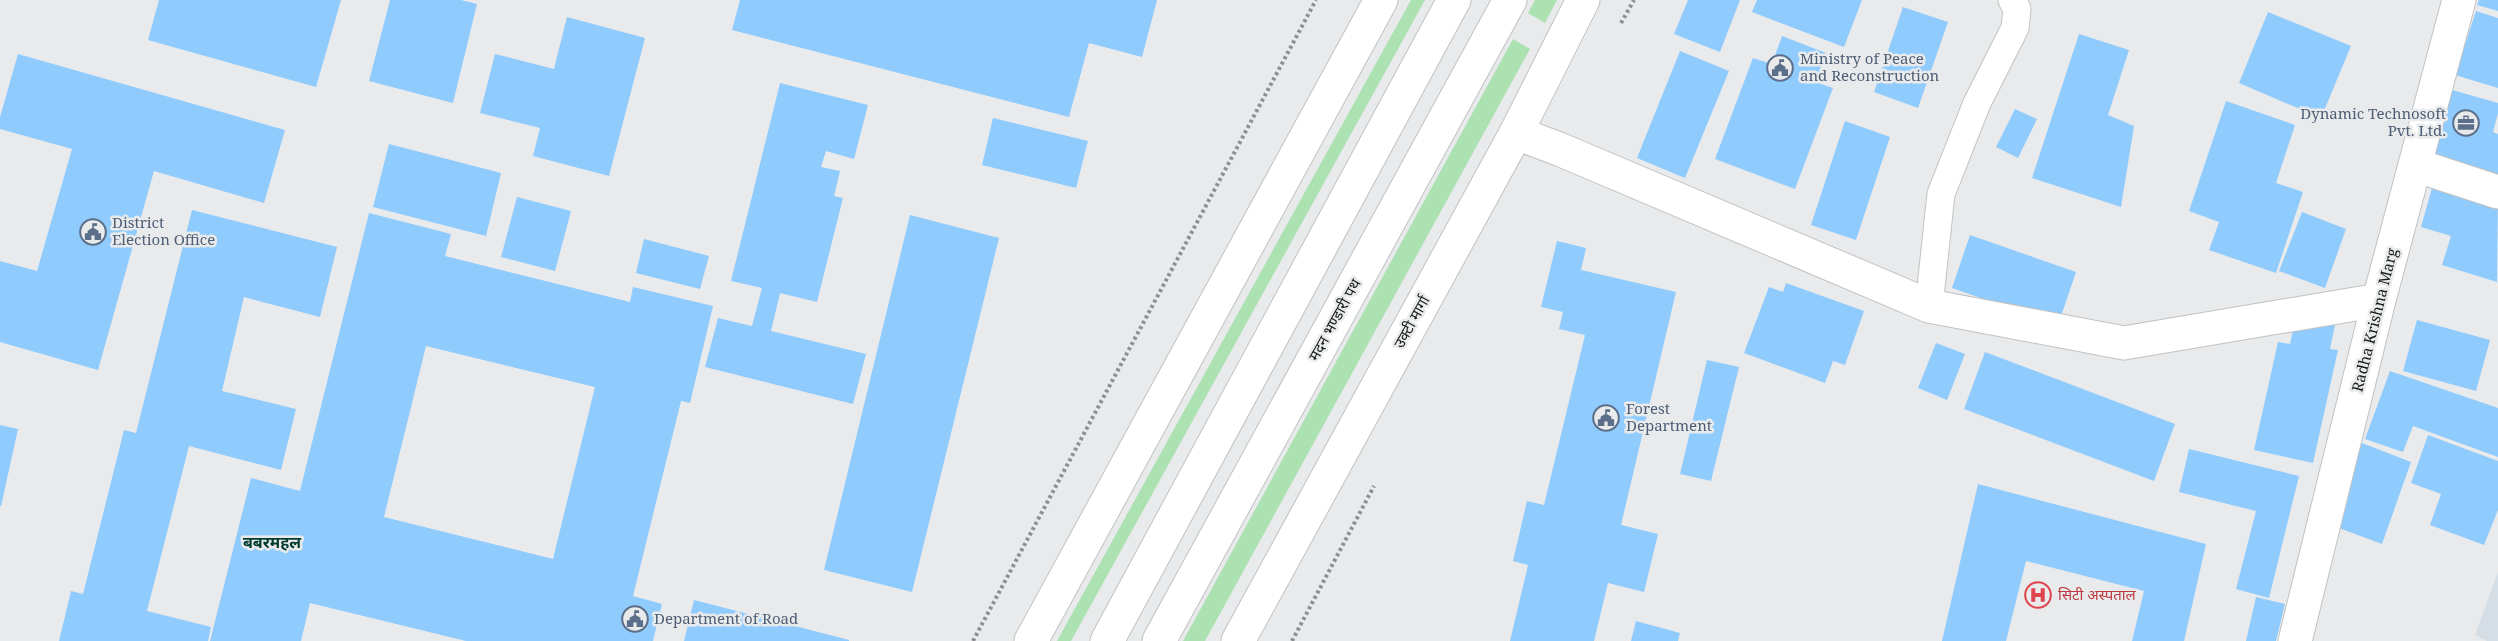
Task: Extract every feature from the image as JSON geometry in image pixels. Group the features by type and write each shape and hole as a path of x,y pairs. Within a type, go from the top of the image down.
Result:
{"main road":[{"path":"1031,641 1381,0"},
{"path":"1107,641 1454,0"},
{"name":"मदन भण्डारी पथ","path":"1159,641 1510,0"},
{"name":"उक्टी मार्गा","path":"1238,641 1516,133 1583,0"},
{"name":"Radha Krishna Marg","path":"2295,641 2379,300 2460,0"},
{"path":"1516,133 1559,149 1929,306 2124,343 2379,300"},
{"path":"2415,165 2498,192"}],"lane":[{"path":"1929,306 1941,194 1977,103 2015,28 2017,9 2012,0"}],"path":[{"path":"973,641 1316,0"}],"shaded area":[{"path":"2498,572 2498,641 2487,641 2475,635"}],"green space":[{"path":"1411,0 1425,0 1071,641 1057,641"},
{"path":"1535,0 1557,0 1545,23 1528,13"},
{"path":"1513,39 1530,49 1205,641 1183,641"}],"building":[{"path":"159,0 341,0 316,87 148,40"},
{"path":"390,0 461,0 477,4 453,103 369,81"},
{"path":"740,0 1157,0 1142,57 1089,43 1069,117 732,30"},
{"path":"1688,0 1740,0 1720,52 1674,34"},
{"path":"1757,0 1862,0 1844,47 1752,12"},
{"path":"2479,0 2498,0 2498,11 2477,5"},
{"path":"1903,7 1948,22 1918,108 1874,92"},
{"path":"2476,11 2498,18 2498,88 2455,75"},
{"path":"2268,12 2351,46 2321,118 2239,83"},
{"path":"567,17 645,38 609,176 533,156 540,128 480,113 495,54 554,69"},
{"path":"2079,34 2129,50 2108,115 2134,126 2121,207 2032,178"},
{"path":"1782,36 1826,53 1815,82 1833,88 1795,189 1715,159 1753,58 1772,64"},
{"path":"1680,51 1729,71 1685,178 1637,158"},
{"name":"District Election Office","path":"18,54 285,130 264,203 154,171 98,370 0,342 0,261 37,271 72,149 0,129 0,117"},
{"path":"780,83 868,105 854,159 826,151 821,167 840,171 834,196 843,198 817,302 780,293 771,331 866,354 853,404 705,367 718,318 752,326 762,288 731,281"},
{"name":"Dynamic Technosoft Pvt. Ltd.","path":"2445,88 2498,103 2493,132 2498,134 2498,176 2427,157"},
{"path":"2226,101 2295,125 2276,183 2303,192 2276,273 2209,250 2219,222 2189,211"},
{"path":"2015,109 2037,119 2018,158 1996,147"},
{"path":"993,118 1088,141 1076,188 982,165"},
{"path":"1845,121 1890,137 1856,240 1811,225"},
{"path":"389,144 501,173 486,236 373,207"},
{"path":"2434,181 2498,198 2497,282 2442,265 2451,236 2421,227"},
{"path":"517,197 571,211 555,271 501,257"},
{"path":"192,210 337,247 320,317 244,297 222,391 296,409 281,470 189,446 147,611 211,627 208,641 59,641 71,591 83,594 124,430 136,433"},
{"path":"2302,212 2346,229 2325,288 2279,271"},
{"path":"369,213 451,234 445,256 630,302 633,287 713,306 690,403 681,401 633,596 662,604 653,641 466,641 310,603 301,641 210,641 251,478 300,491","holes":["426,346 595,387 553,559 384,517"]},
{"path":"910,215 999,238 912,592 824,570"},
{"path":"1970,235 2076,272 2058,325 1952,288"},
{"path":"644,239 709,256 700,289 636,273"},
{"name":"Forest Department","path":"1557,241 1586,248 1581,270 1676,292 1621,525 1658,534 1644,592 1608,583 1594,641 1510,641 1528,565 1513,561 1527,501 1544,505 1585,335 1559,329 1563,312 1541,307"},
{"path":"1786,283 1864,311 1845,365 1833,361 1825,383 1744,353 1769,287 1783,292"},
{"path":"2296,316 2335,325 2330,349 2338,350 2313,463 2254,450 2278,342 2290,344"},
{"path":"2417,320 2490,340 2476,391 2403,371"},
{"path":"1936,343 1965,354 1947,400 1918,388"},
{"path":"1985,352 2175,424 2154,481 1964,409"},
{"path":"1707,360 1739,367 1711,481 1680,474"},
{"path":"2390,371 2498,408 2498,457 2413,426 2403,452 2365,439"},
{"path":"0,425 18,429 1,506 0,506"},
{"path":"2428,435 2498,461 2498,510 2484,545 2430,525 2441,494 2411,483"},
{"path":"2362,443 2411,462 2382,544 2331,525"},
{"path":"2189,449 2299,476 2269,598 2236,589 2256,511 2179,492"},
{"path":"1978,484 2206,544 2184,641 2132,641 2144,591 2026,561 2006,641 1942,641"},
{"path":"2256,597 2285,604 2276,641 2246,641"},
{"path":"694,600 849,640 849,641 684,641"},
{"path":"1636,621 1680,633 1678,641 1631,641"}],"place":[{"name":"Ministry of Peace and Reconstruction","path":"1780,68"},
{"name":"Dynamic Technosoft Pvt. Ltd.","path":"2466,123"},
{"name":"District Election Office","path":"93,232"},
{"name":"Forest Department","path":"1606,418"},
{"name":"सिटी अस्पताल","path":"2038,595"},
{"name":"Department of Road","path":"635,619"}],"district":[{"name":"बबरमहल","path":"272,542"}]}
